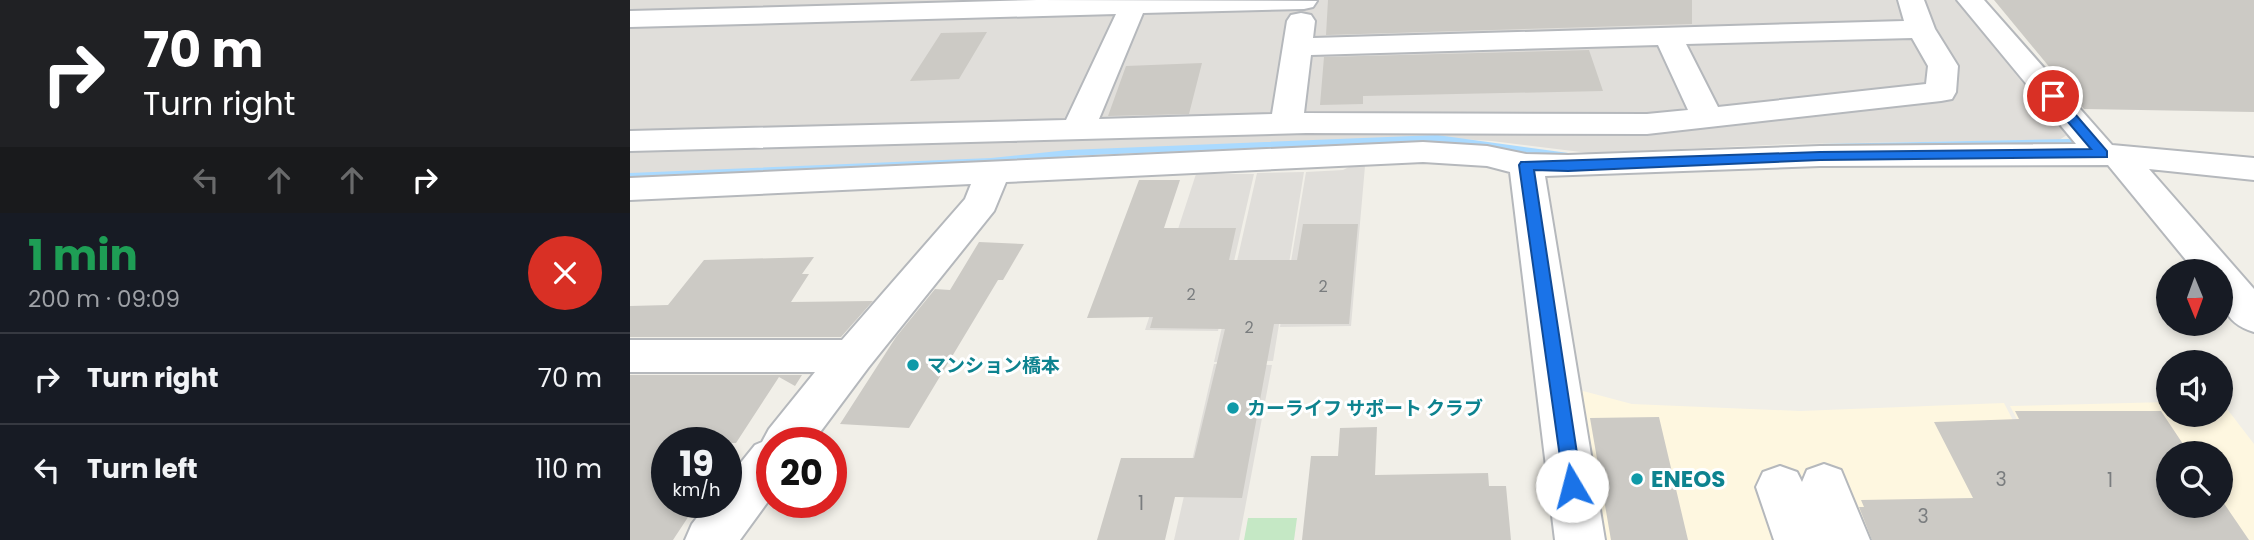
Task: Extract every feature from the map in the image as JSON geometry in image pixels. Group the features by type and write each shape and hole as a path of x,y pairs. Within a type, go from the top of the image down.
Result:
{"street":[{"path":"630,19 1304,0 1287,123"},
{"path":"1970,0 2206,259"},
{"path":"1078,129 1133,5"},
{"path":"630,141 1287,123 1647,124 1941,93 1942,66 1916,15 1668,36 1298,47"},
{"path":"1668,36 1708,118"},
{"path":"630,189 992,173 1072,166 1423,152 1487,156 1526,165 1568,166 1820,156 2110,155 2254,169"},
{"path":"1526,165 1580,540"},
{"path":"798,427 981,203 992,173"},
{"path":"2233,291 2254,317"},
{"path":"630,356 853,356"},
{"path":"710,540 756,480"},
{"path":"1799,540 1802,486 1844,540"}],"shaded area":[{"path":"630,0 1955,0 2041,105 2070,133 2059,140 1790,144 1589,153 1492,141 1426,137 1090,150 991,159 630,174"},
{"path":"1351,166 1365,166 1351,326 1280,327 1306,172 1343,170"},
{"path":"1304,172 1273,361 1214,362 1257,173"},
{"path":"1196,174 1254,174 1218,331 1145,330"},
{"name":"カーライフ サポート クラブ","path":"1214,364 1272,365 1239,540 1174,540"},
{"path":"1568,387 1632,404 1800,411 2004,403 2075,540 1588,540"},
{"path":"2156,402 2156,427 2233,427 2233,417 2254,444 2254,540 2080,540 2010,406"}],"green space":[{"path":"1248,518 1297,518 1294,540 1244,540"}],"building":[{"path":"1328,0 1692,0 1692,24 1326,35"},
{"path":"1994,0 2254,0 2254,112 2084,109"},
{"path":"987,32 959,79 910,81 941,33"},
{"path":"1589,50 1603,91 1363,96 1363,104 1320,105 1324,57"},
{"path":"1202,63 1189,114 1108,116 1126,66"},
{"path":"1139,180 1180,180 1164,228 1236,228 1229,260 1297,260 1303,224 1358,224 1349,324 1274,324 1242,498 1175,497 1165,540 1097,540 1121,458 1194,458 1225,329 1150,328 1153,317 1087,318"},
{"name":"マンション橋本","path":"979,242 1024,244 1003,280 998,280 909,428 840,424 896,337 935,289 950,290"},
{"path":"814,257 802,274 809,274 791,302 873,301 841,337 630,337 630,306 668,305 704,260"},
{"path":"630,375 802,375 795,386 779,377 742,434 742,427 651,427 651,518 687,518 673,540 630,540"},
{"path":"2015,411 2156,411 2156,427 2172,427 2181,441 2156,441 2156,518 2233,517 2249,540 1872,540 1859,507 1864,507 1861,500 1973,498 1934,422 2019,419"},
{"name":"ENEOS","path":"1659,417 1688,540 1611,540 1590,418"},
{"path":"1377,427 1375,475 1488,473 1489,486 1506,486 1511,540 1302,540 1311,456 1338,456 1340,428"}],"waterway":[{"path":"630,176 991,161 1068,153 1437,138 1576,157"},
{"path":"1821,147 2069,142"}],"place":[{"name":"マンション橋本","path":"913,365"},
{"name":"カーライフ サポート クラブ","path":"1233,408"},
{"name":"ENEOS","path":"1637,479"}],"route":[{"path":"1572,486 1526,165 1568,166 1820,156 2102,154 2053,96"}]}
